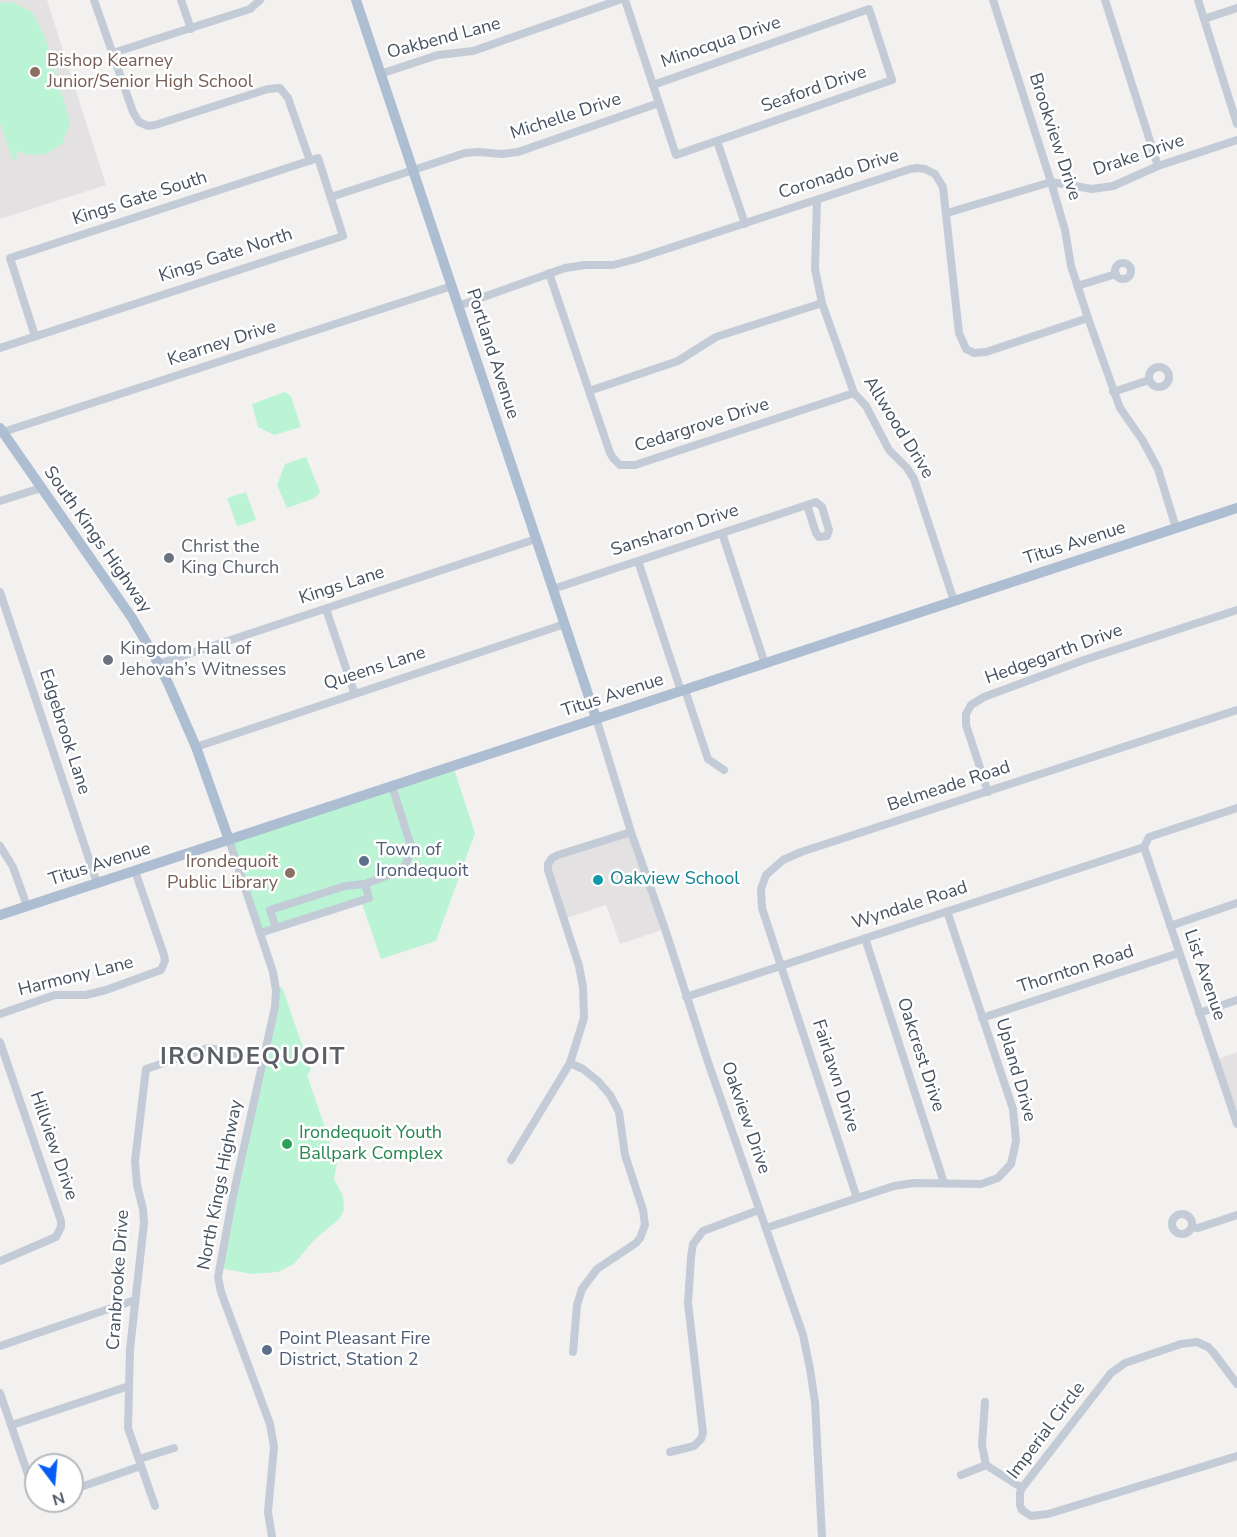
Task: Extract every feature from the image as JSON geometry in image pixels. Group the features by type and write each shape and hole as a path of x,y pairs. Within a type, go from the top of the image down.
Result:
{"main road":[{"name":"Portland Avenue","path":"356,0 596,718"},
{"name":"South Kings Highway","path":"1,430 132,618 158,664 196,747 229,840"},
{"name":"Titus Avenue","path":"0,915 1237,508"}],"street":[{"path":"94,0 136,118 143,124 148,126 268,89 280,88 288,98 310,161 318,158 331,197 413,172"},
{"path":"181,0 191,29"},
{"path":"112,53 250,9 260,0"},
{"name":"Oakbend Lane","path":"380,74 438,55 484,47 619,0"},
{"path":"625,0 659,103"},
{"name":"Brookview Drive","path":"993,0 1051,182 1065,230 1077,286 1113,392 1126,419 1155,461 1176,528"},
{"path":"1105,0 1158,166"},
{"path":"1198,0 1233,96 1237,124"},
{"path":"1204,19 1237,8"},
{"name":"Minocqua Drive","path":"653,85 869,9"},
{"name":"Seaford Drive","path":"659,103 676,155 892,80 869,9"},
{"name":"Michelle Drive","path":"413,172 465,153 518,152 659,103"},
{"path":"717,141 745,224"},
{"name":"Drake Drive","path":"947,213 1051,182 1081,188 1102,189 1158,166 1237,141"},
{"name":"Kings Gate South","path":"35,336 10,258 310,161"},
{"name":"Coronado Drive","path":"459,306 549,273 585,265 619,264 917,168 931,171 943,187 959,333 960,340 966,349 974,353 986,352 1088,318"},
{"name":"Kings Gate North","path":"0,348 344,236 331,197"},
{"name":"Allwood Drive","path":"816,200 815,269 822,303 854,393 866,406 886,445 914,479 954,601"},
{"name":"Cedargrove Drive","path":"549,273 613,458 625,467 854,393"},
{"path":"1077,286 1116,274"},
{"name":"Kearney Drive","path":"1,430 452,286"},
{"path":"589,391 678,361 716,337 822,303"},
{"path":"1113,392 1149,380"},
{"path":"0,501 41,488"},
{"name":"Sansharon Drive","path":"553,589 807,505"},
{"path":"722,533 765,664"},
{"name":"Kings Lane","path":"158,664 536,539"},
{"path":"638,561 708,759 724,770"},
{"name":"Edgebrook Lane","path":"0,592 97,883"},
{"path":"326,609 354,692"},
{"name":"Hedgegarth Drive","path":"988,792 966,725 968,709 977,700 1084,660 1237,610"},
{"name":"Queens Lane","path":"196,747 354,692 565,624"},
{"name":"Belmeade Road","path":"782,965 760,902 762,882 771,869 783,860 801,852 1237,710"},
{"name":"Oakview Drive","path":"596,718 686,997 798,1318 810,1369 814,1402 822,1537"},
{"path":"276,928 270,910 345,886 365,884 397,872 406,863 411,846 392,786"},
{"path":"1144,847 1149,837 1237,808"},
{"path":"510,1160 570,1063 584,1018 583,987 579,966 548,864 558,855 631,832"},
{"name":"North Kings Highway","path":"229,840 274,976 276,990 264,1059 237,1175 218,1277 221,1292 270,1424 274,1447 268,1512 272,1537"},
{"path":"0,846 13,867 27,906"},
{"name":"Wyndale Road","path":"686,997 1144,847"},
{"name":"List Avenue","path":"1144,847 1237,1124"},
{"name":"Harmony Lane","path":"0,1014 55,995 93,994 161,970 165,961 164,955 135,871"},
{"path":"260,933 369,898 365,884"},
{"path":"1170,926 1237,903"},
{"name":"Upland Drive","path":"766,1228 903,1185 944,1183 973,1185 989,1182 1005,1172 1011,1164 1016,1132 1012,1109 947,911"},
{"name":"Oakcrest Drive","path":"865,938 944,1183"},
{"name":"Thornton Road","path":"982,1018 1179,953"},
{"name":"Fairlawn Drive","path":"782,965 857,1198"},
{"path":"1199,1013 1237,1000"},
{"name":"Hillview Drive","path":"0,1042 61,1221 56,1237 0,1261"},
{"name":"Cranbrooke Drive","path":"154,1506 129,1428 130,1349 144,1223 135,1161 146,1069 208,1048 264,1059"},
{"path":"570,1063 583,1069 598,1081 610,1095 619,1112 625,1155 643,1210 645,1225 636,1243 597,1269 582,1289 577,1305 573,1352"},
{"path":"670,1452 694,1446 703,1433 688,1303 693,1244 703,1231 759,1210"},
{"path":"1192,1227 1198,1228 1237,1215"},
{"path":"0,1346 135,1300"},
{"name":"Imperial Circle","path":"1237,1384 1213,1352 1197,1342 1181,1344 1125,1363 1111,1373 1022,1488 1019,1498 1022,1510 1032,1516 1039,1516 1237,1456"},
{"path":"12,1425 129,1386"},
{"path":"0,1392 24,1462"},
{"path":"985,1402 982,1445 986,1465 1022,1488"},
{"path":"84,1485 174,1448"},
{"path":"961,1475 986,1465"}],"shaded area":[{"name":"Bishop Kearney Junior/Senior High School","path":"0,0 47,0 106,185 0,219"},
{"path":"631,832 665,929 620,944 606,905 564,919 550,861"},
{"path":"1237,1052 1237,1114 1218,1059"}],"green space":[{"path":"12,2 32,12 45,37 70,123 62,144 46,154 31,155 16,151 18,158 12,159 0,122 0,3"},
{"path":"285,392 291,396 301,427 274,435 258,427 252,404"},
{"path":"306,457 320,492 315,498 287,508 277,485 285,464"},
{"path":"246,492 256,520 237,526 227,498"},
{"path":"453,766 475,833 436,941 381,959 361,901 260,934 229,840"},
{"name":"Irondequoit Youth Ballpark Complex","path":"282,987 311,1070 307,1075 337,1163 334,1179 343,1196 344,1210 339,1219 315,1239 294,1264 278,1272 252,1274 219,1268 276,988"}],"place":[{"name":"Bishop Kearney Junior/Senior High School","path":"35,72"},
{"name":"Christ the King Church","path":"169,558"},
{"name":"Kingdom Hall of Jehovah’s Witnesses","path":"108,660"},
{"name":"Town of Irondequoit","path":"364,861"},
{"name":"Irondequoit Public Library","path":"290,873"},
{"name":"Oakview School","path":"598,880"},
{"name":"Irondequoit Youth Ballpark Complex","path":"287,1144"},
{"name":"Point Pleasant Fire District, Station 2","path":"267,1350"}],"district":[{"name":"IRONDEQUOIT","path":"253,1058"}]}
